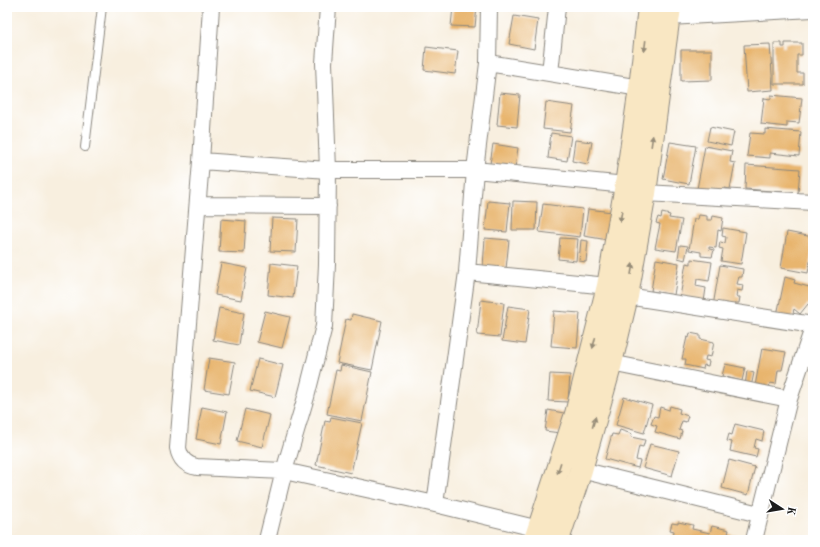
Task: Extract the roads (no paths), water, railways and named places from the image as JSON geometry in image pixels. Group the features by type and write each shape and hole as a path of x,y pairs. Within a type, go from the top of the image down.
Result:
{"main road":[{"path":"636,189 640,88 649,7"},
{"path":"558,540 581,470 611,363 618,291 669,12"},
{"path":"537,535 618,291"}],"street":[{"path":"211,7 198,205 178,448 179,453 184,461 192,466 284,471 435,504 537,535"},
{"path":"268,540 284,471 306,397 324,326 327,264 328,170 324,63 328,7"},
{"path":"435,504 467,272 475,170 488,63 488,7"},
{"path":"550,73 557,7"},
{"path":"669,12 813,9"},
{"path":"488,63 640,88"},
{"path":"201,160 328,170 475,170 636,189 813,202"},
{"path":"198,205 328,206"},
{"path":"467,272 618,291 813,325"},
{"path":"754,540 789,399 813,328"},
{"path":"611,363 789,399"},
{"path":"581,470 760,514"}],"lane":[{"path":"85,147 102,7"}]}
